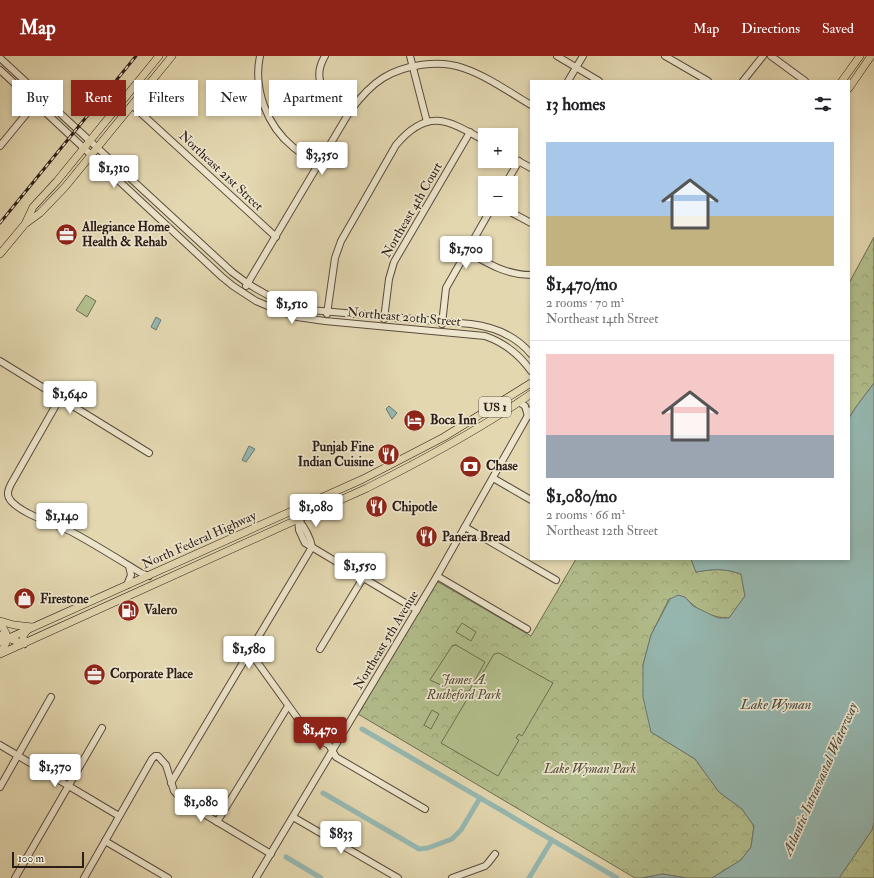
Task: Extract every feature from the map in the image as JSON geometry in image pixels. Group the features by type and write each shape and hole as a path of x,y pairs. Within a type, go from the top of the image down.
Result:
{"main road":[{"path":"25,224 33,207 90,141 159,56"},
{"path":"0,254 25,224 40,213 60,192 172,56"},
{"path":"843,80 860,56"},
{"path":"850,87 871,56"},
{"name":"North Federal Highway","path":"0,642 363,479 458,429 530,384"},
{"name":"North Federal Highway","path":"24,644 131,594 367,488 414,465 462,438 530,395"},
{"path":"458,429 462,438"},
{"path":"414,465 415,460 422,449"},
{"path":"298,519 303,509 308,504"},
{"path":"283,526 293,515 293,511"},
{"path":"131,594 132,587 136,581"},
{"path":"0,621 31,628"},
{"path":"0,624 6,632 8,638 6,645 0,653"},
{"path":"0,635 24,644 23,636 31,628"},
{"name":"US 1","path":"0,653 24,644"}],"street":[{"path":"258,80 260,56"},
{"path":"320,80 319,76 321,62 324,56"},
{"path":"410,56 427,122"},
{"path":"557,56 598,80"},
{"path":"569,80 583,56"},
{"path":"666,56 706,80"},
{"path":"744,80 763,56"},
{"path":"771,56 804,80"},
{"name":"Northeast 20th Street","path":"0,58 24,80"},
{"path":"357,102 383,78 412,66 427,64 463,67 483,76 530,104"},
{"name":"Northeast 20th Street","path":"2,72 12,81"},
{"path":"2,72 19,76"},
{"path":"261,95 265,109 285,140 293,148 319,164"},
{"name":"Northeast 21st Street","path":"132,105 276,237"},
{"path":"0,146 26,116"},
{"name":"Northeast 20th Street","path":"49,116 230,283 242,293 256,301 297,317 325,321 478,334 492,338 503,344 519,356 530,370"},
{"name":"Northeast 20th Street","path":"63,116 232,272 262,294 295,307 481,325 498,329 521,343 530,353"},
{"path":"242,293 347,116"},
{"path":"325,321 335,258 341,241 396,145 414,127 427,122 440,120 450,122 478,137"},
{"name":"Northeast 4th Court","path":"384,326 389,279 394,262 470,132"},
{"path":"510,176 519,161 530,167"},
{"path":"149,209 155,201"},
{"path":"441,331 446,288 487,216"},
{"path":"518,216 530,222"},
{"path":"466,251 496,268 515,274 530,276"},
{"path":"503,344 508,335"},
{"path":"0,361 149,453"},
{"path":"60,398 11,484 8,491 9,497 12,502 26,511 74,533 141,573 149,576"},
{"path":"519,402 525,406 529,413"},
{"name":"Northeast 5th Avenue","path":"256,878 437,576 529,413"},
{"path":"493,478 530,499"},
{"path":"363,479 367,488"},
{"path":"298,519 299,530 306,543 417,610"},
{"path":"465,527 556,580"},
{"path":"171,784 312,547"},
{"path":"127,585 131,575 129,566"},
{"path":"437,576 527,629"},
{"path":"320,649 363,578"},
{"path":"249,653 306,730 329,745 336,758 424,809"},
{"path":"0,787 51,697"},
{"path":"217,822 288,706"},
{"path":"15,878 102,728"},
{"path":"0,744 119,816"},
{"path":"84,878 155,756 161,758 166,766 171,784 177,795 184,802 271,854"},
{"path":"293,817 398,878"},
{"path":"105,841 168,878"},
{"path":"452,878 485,866 495,854"}],"green space":[{"path":"874,237 874,383 850,416 850,281"},
{"path":"86,295 96,301 87,317 76,310"},
{"name":"Lake Wyman Park","path":"575,560 691,560 696,572 718,570 741,574 745,596 729,618 711,615 694,606 685,597 669,599 651,635 643,665 651,732 695,759 719,792 742,809 754,826 751,847 741,860 712,878 686,878 663,874 635,878 358,714 437,582 531,636"},
{"path":"462,623 476,632 471,641 456,632"},
{"name":"James A. Rutheford Park","path":"456,645 485,662 469,691 454,691 430,680 452,646"},
{"path":"499,653 553,683 522,736 519,734 516,738 519,740 498,776 441,743 494,654"},
{"path":"429,692 440,693 440,699 428,699"},
{"path":"432,710 439,714 431,729 424,725"},
{"path":"874,822 874,878 839,878 872,830"}],"water":[{"path":"156,317 161,320 156,330 151,327"},
{"name":"Lake Wyman","path":"874,383 874,822 872,830 839,878 712,878 741,860 751,847 754,826 742,809 719,792 695,759 651,732 643,697 643,665 651,635 670,599 678,595 685,597 693,606 718,618 729,618 745,596 741,574 718,570 696,572 691,560 850,560 850,416"},
{"path":"389,406 397,413 392,419 386,409"},
{"path":"249,446 255,449 246,462 242,460"},
{"path":"663,874 686,878 642,878"}],"waterway":[{"path":"362,729 617,878"},
{"path":"323,793 419,849 428,848 452,839 461,830 480,798"},
{"path":"529,878 552,840"},
{"path":"286,857 321,878"}],"railway":[{"path":"0,223 136,56"}],"place":[{"name":"Allegiance Home Health & Rehab","path":"66,234"},
{"name":"Boca Inn","path":"414,420"},
{"name":"Punjab Fine Indian Cuisine","path":"389,454"},
{"name":"Chase","path":"470,466"},
{"name":"Chipotle","path":"377,507"},
{"name":"Panera Bread","path":"426,537"},
{"name":"Firestone","path":"25,599"},
{"name":"Valero","path":"129,610"},
{"name":"Corporate Place","path":"94,674"}],"water label":[{"name":"Atlantic Intracoastal Waterway","path":"820,779"}]}
